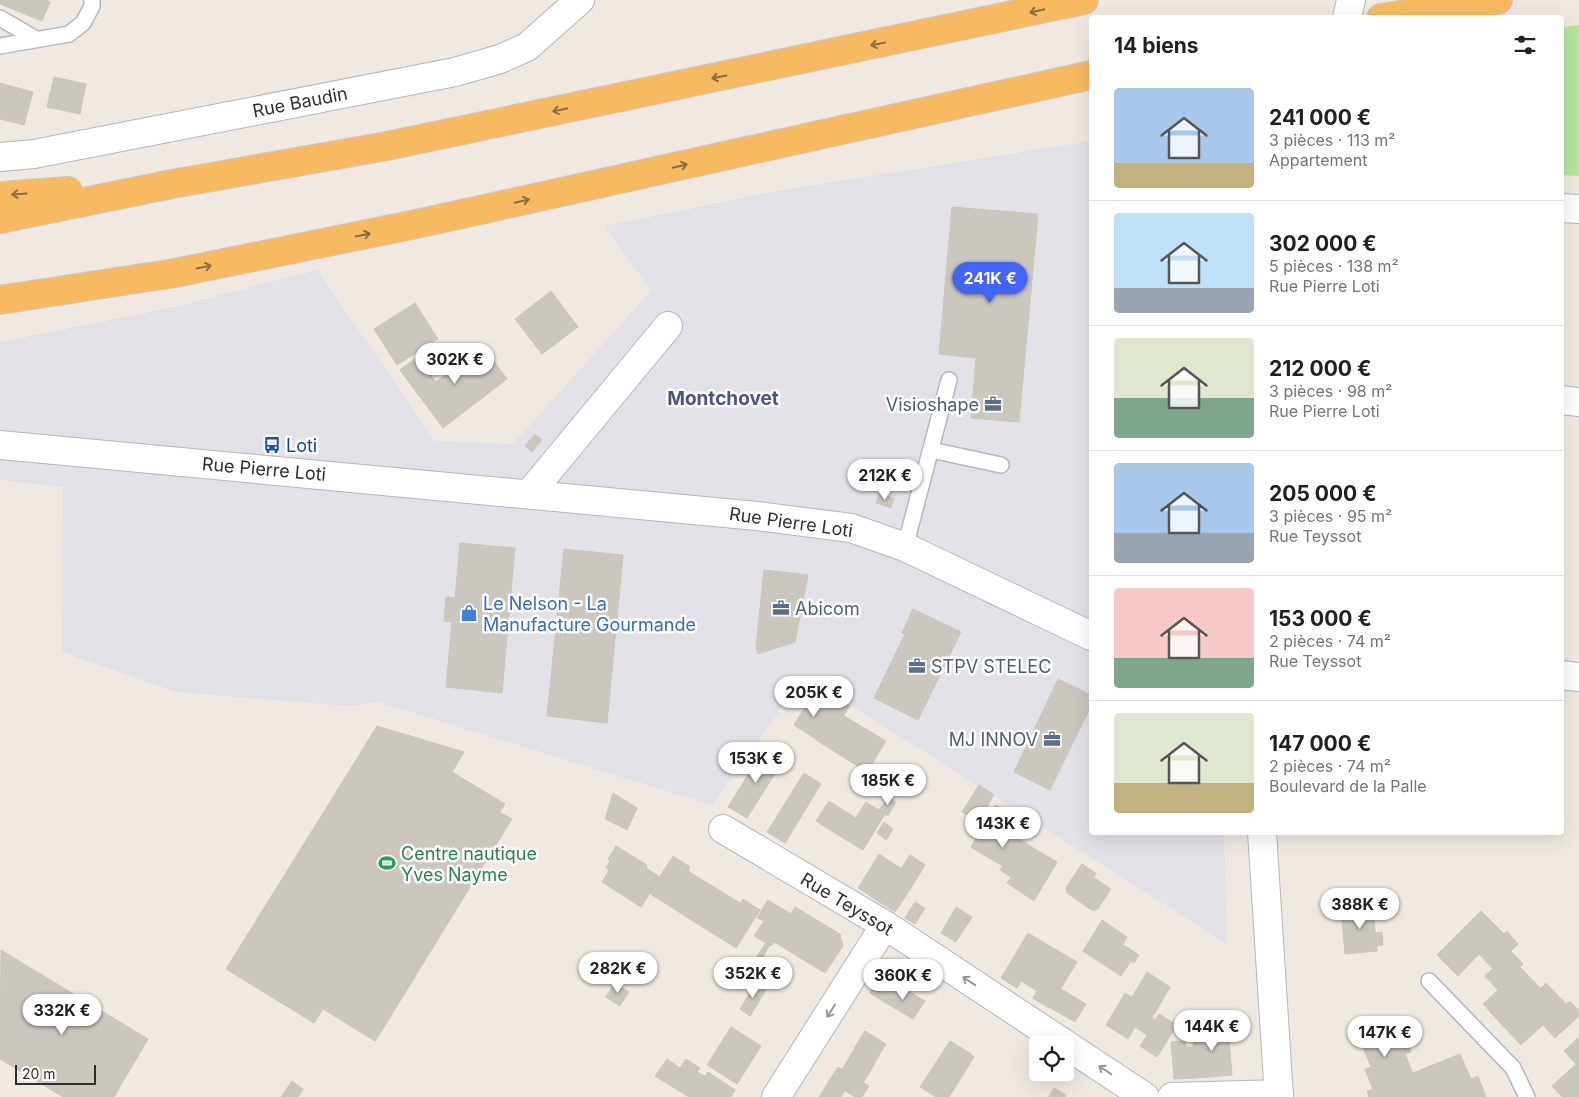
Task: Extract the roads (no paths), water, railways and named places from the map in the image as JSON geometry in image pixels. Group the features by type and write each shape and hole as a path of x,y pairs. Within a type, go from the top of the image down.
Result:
{"highway":[{"path":"0,220 172,184 388,146 1084,0"},
{"path":"1400,15 1498,0"},
{"path":"0,315 175,273 421,224 1089,75"},
{"path":"0,196 172,184"},
{"path":"0,300 175,273"}],"street":[{"name":"Rue Baudin","path":"0,156 34,154 455,72 500,59 527,47 580,0"},
{"path":"1348,15 1351,0"},
{"path":"1564,208 1579,209"},
{"path":"529,494 668,326"},
{"path":"1564,400 1579,402"},
{"name":"Rue Pierre Loti","path":"0,445 756,516 851,528 905,547 1089,635"},
{"path":"1564,676 1579,677"},
{"name":"Rue Teyssot","path":"723,829 885,925 1145,1097"},
{"path":"1172,1097 1279,1095 1262,835"},
{"path":"776,1097 885,925"}],"lane":[{"path":"0,46 69,34 83,23 92,6 92,0"},
{"path":"0,18 36,39"},
{"path":"905,547 950,380"},
{"path":"931,450 1001,465"},
{"path":"1429,981 1513,1068 1527,1097"}],"place":[{"name":"Visioshape","path":"993,404"},
{"name":"Loti","path":"272,445"},
{"name":"Abicom","path":"781,608"},
{"name":"Le Nelson - La Manufacture Gourmande","path":"469,613"},
{"name":"STPV STELEC","path":"917,666"},
{"name":"MJ INNOV","path":"1052,739"},
{"name":"Centre nautique Yves Nayme","path":"387,863"}],"district":[{"name":"Montchovet","path":"723,398"}]}
